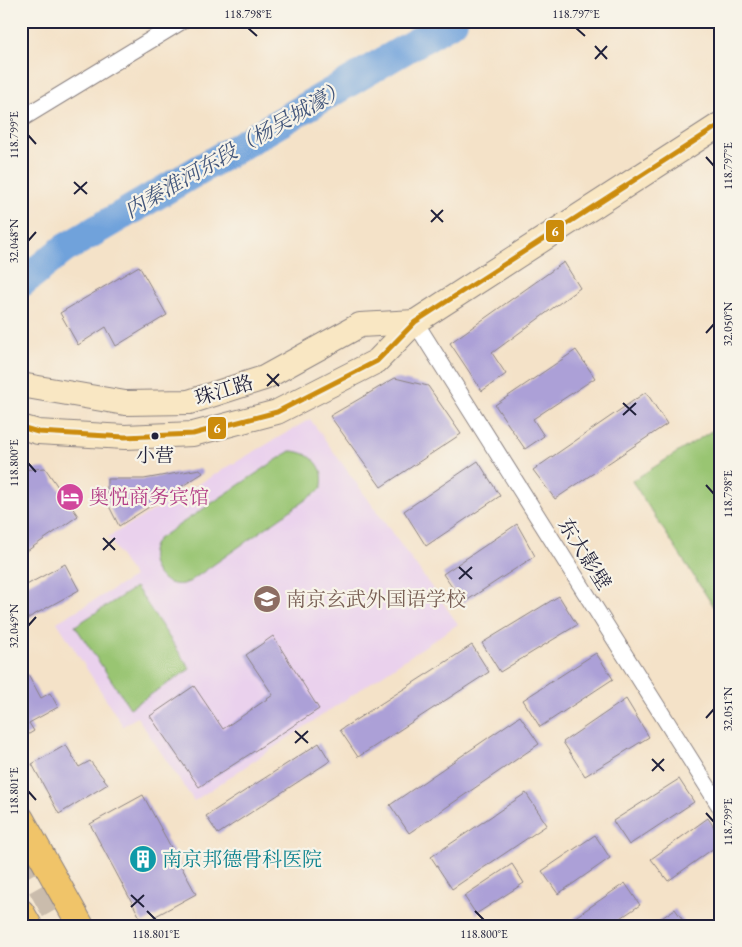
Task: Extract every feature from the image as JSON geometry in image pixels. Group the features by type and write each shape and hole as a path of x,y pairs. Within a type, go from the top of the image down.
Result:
{"main road":[{"name":"珠江路","path":"21,427 38,432 125,437 193,434 277,412 377,361 415,322 721,124"},
{"name":"珠江路","path":"21,385 125,403 189,402 264,378 360,325 415,322"},
{"path":"21,819 81,926"},
{"path":"21,912 29,926"}],"street":[{"path":"21,119 182,21"},
{"name":"东大影壁","path":"415,322 721,808"}],"shaded area":[{"name":"南京玄武外国语学校","path":"310,419 458,624 194,801 137,717 123,726 57,622 134,577 108,537"}],"green space":[{"path":"721,425 721,618 632,481"},
{"path":"290,451 304,454 316,462 322,474 321,489 189,582 171,583 157,573 153,565 152,556 153,547 158,539"},
{"path":"136,587 190,669 130,708 75,626"}],"building":[{"path":"564,262 580,288 492,353 506,374 482,391 450,343"},
{"path":"139,266 167,315 116,346 106,327 78,345 60,313"},
{"path":"576,350 595,378 533,419 544,436 525,449 495,405"},
{"path":"395,378 428,386 461,434 381,487 330,416"},
{"path":"646,392 667,424 555,499 533,470"},
{"path":"478,461 500,496 426,546 404,511"},
{"path":"45,468 78,516 21,555 21,470"},
{"path":"200,469 203,473 119,526 107,502 107,479 144,479"},
{"path":"517,524 535,556 463,603 443,574"},
{"path":"65,564 79,590 21,622 21,588"},
{"path":"559,596 577,625 500,672 482,643"},
{"path":"273,636 319,709 199,787 150,716 194,686 223,729 273,695 246,655"},
{"path":"472,645 489,672 358,757 340,730"},
{"path":"596,653 613,679 540,727 523,700"},
{"path":"28,674 41,698 50,693 58,707 29,723 34,731 21,739 21,678"},
{"path":"626,699 649,737 585,776 563,742"},
{"path":"520,716 539,744 409,833 390,805"},
{"path":"319,743 330,761 218,834 206,816"},
{"path":"66,745 79,767 90,761 108,784 59,814 32,764"},
{"path":"679,779 694,802 629,845 613,821"},
{"path":"526,793 547,825 452,889 431,857"},
{"name":"南京邦德骨科医院","path":"143,795 196,894 143,923 90,824"},
{"path":"708,818 721,838 721,843 668,881 651,859"},
{"path":"595,835 610,858 558,894 542,871"},
{"path":"512,864 524,883 476,914 464,896"},
{"path":"625,883 640,905 609,926 580,926 574,918"},
{"path":"675,909 687,926 650,926"}],"waterway":[{"name":"内秦淮河东段（杨吴城濠）","path":"21,283 64,249 453,21"}],"tunnel":[{"path":"21,849 64,926"}],"transit line":[{"name":"6","path":"21,427 38,432 125,437 193,434 277,412 377,361 415,322 721,124"}],"place":[{"name":"小营","path":"155,436"},
{"name":"奥悦商务宾馆","path":"70,497"},
{"name":"南京玄武外国语学校","path":"267,599"},
{"name":"南京邦德骨科医院","path":"143,859"}]}
